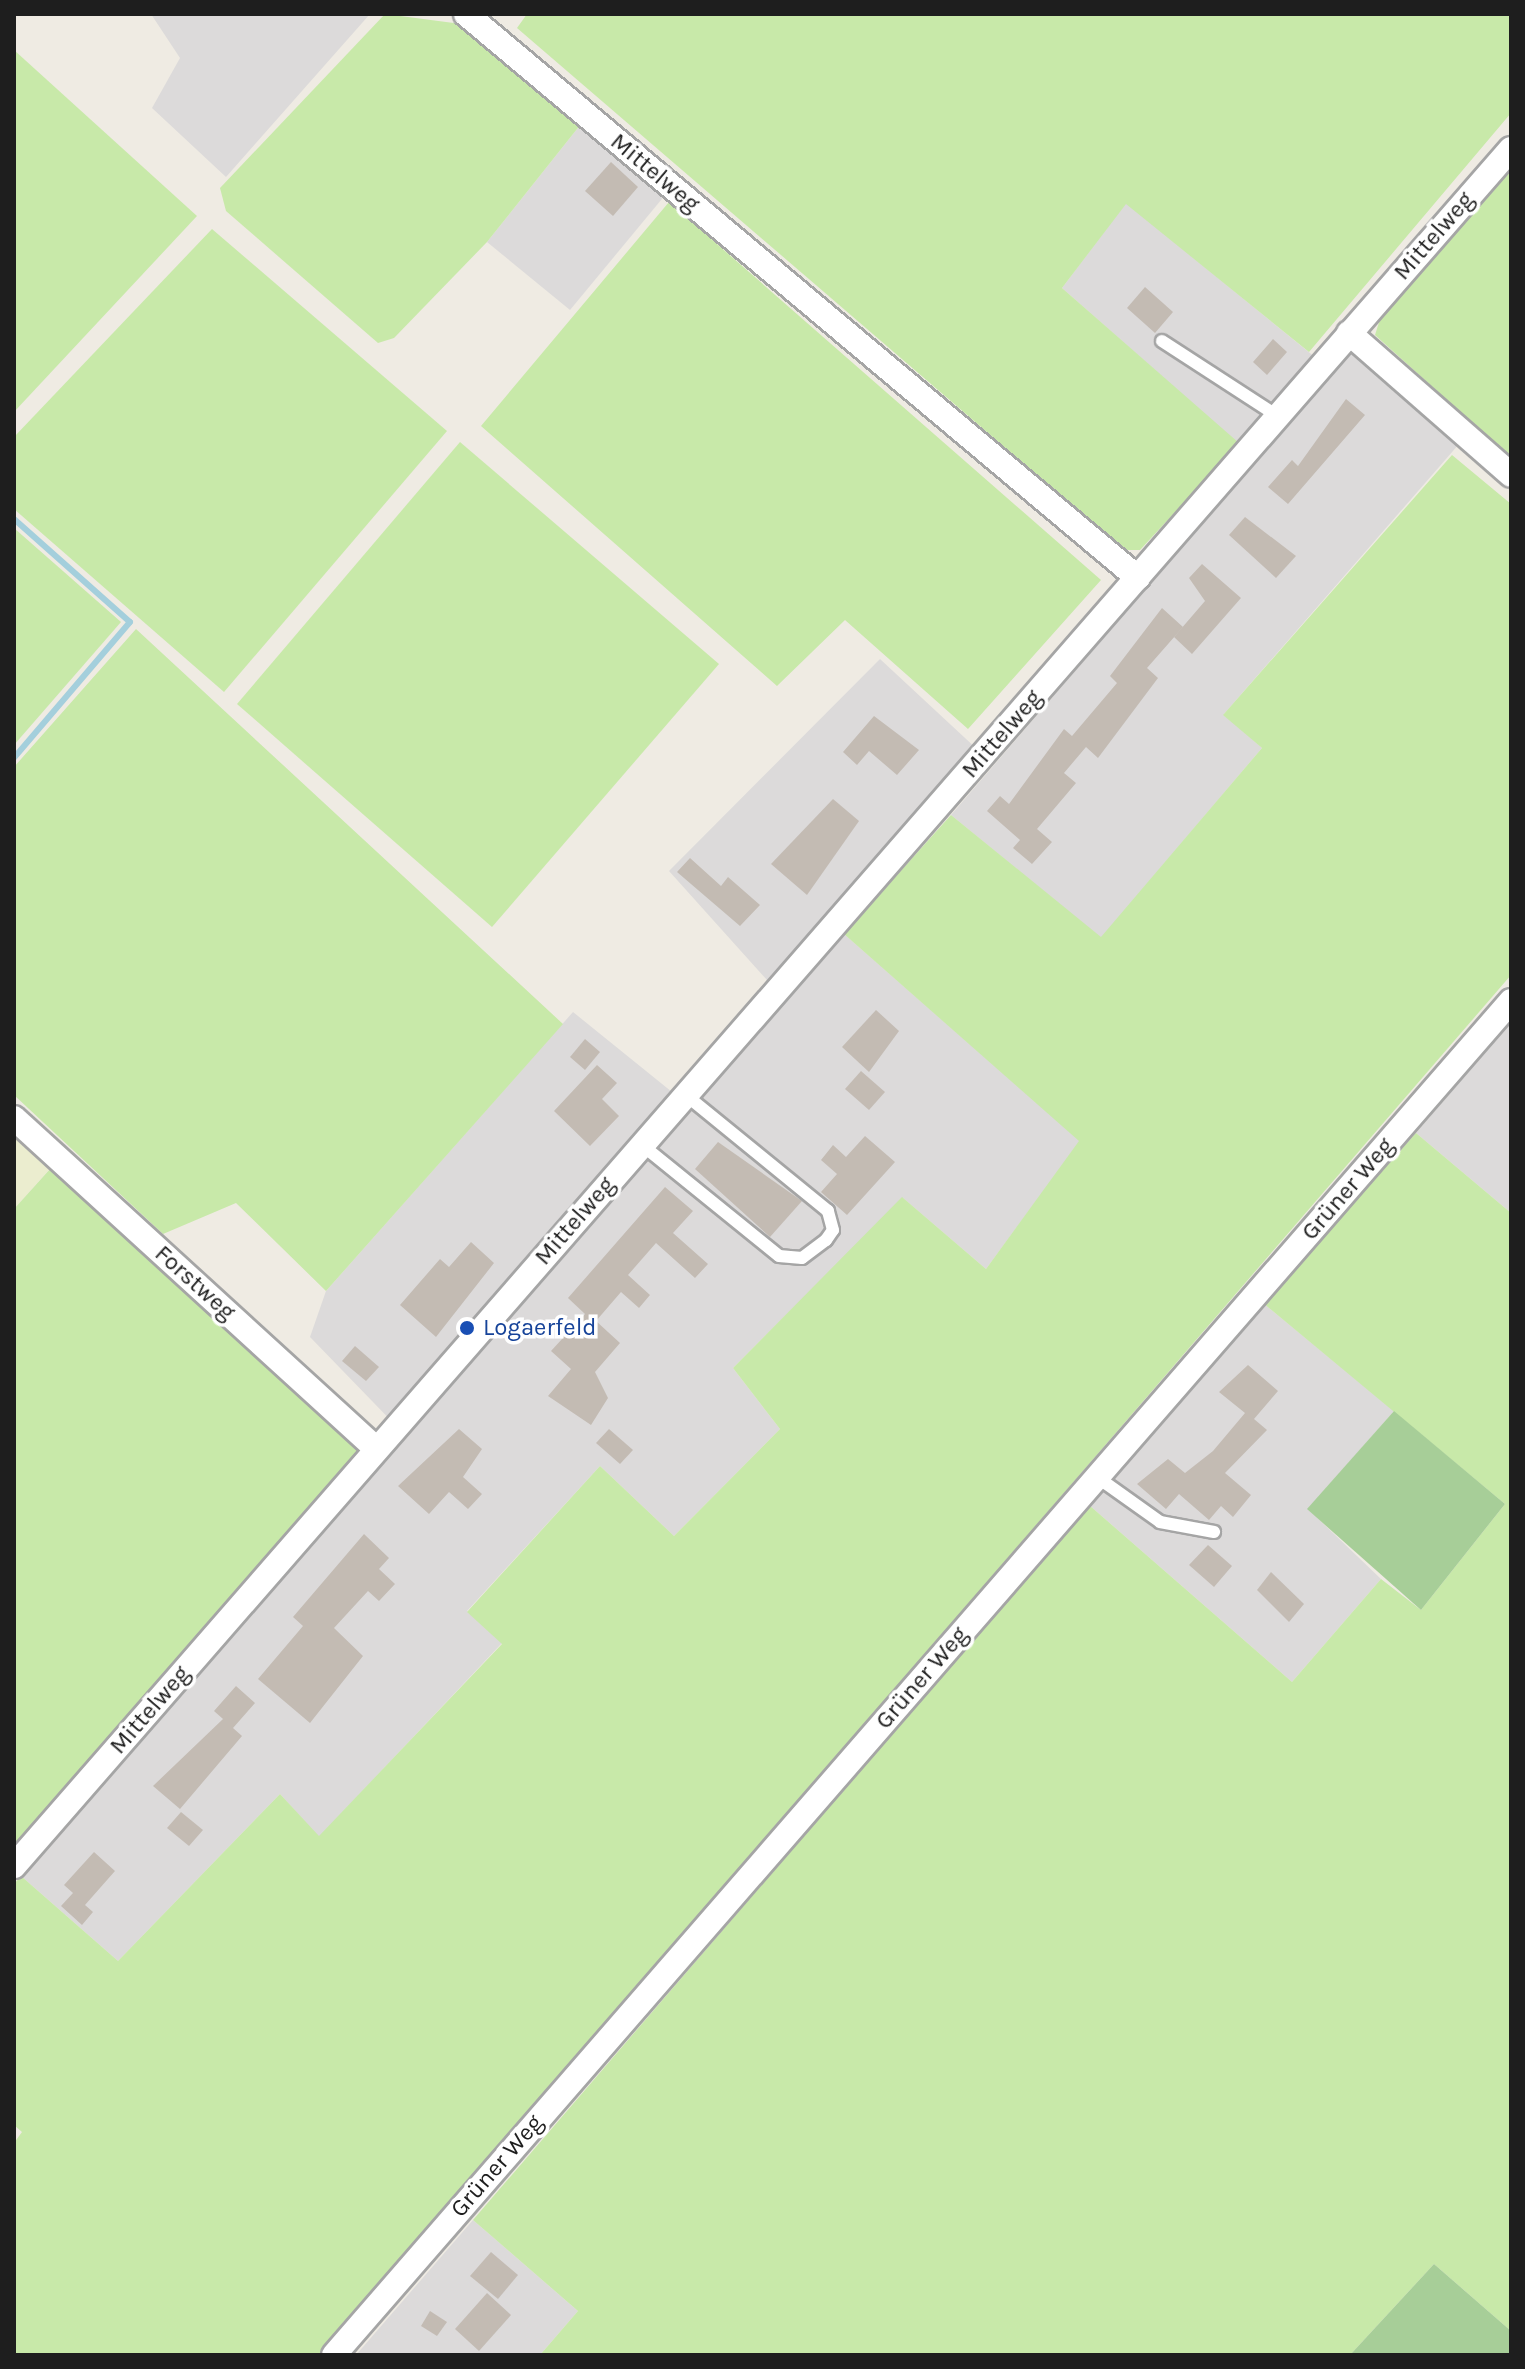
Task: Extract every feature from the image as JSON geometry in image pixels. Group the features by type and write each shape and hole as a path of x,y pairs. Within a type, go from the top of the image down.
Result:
{"street":[{"name":"Mittelweg","path":"466,14 1138,578"},
{"name":"Mittelweg","path":"14,1866 1511,149"},
{"path":"1349,333 1511,475"},
{"name":"Grüner Weg","path":"334,2355 1511,1001"},
{"name":"Forstweg","path":"14,1118 377,1449"}],"lane":[{"path":"1162,341 1279,417"},
{"path":"642,1145 779,1256 802,1258 826,1240 833,1230 828,1211 686,1095"},
{"path":"1097,1477 1160,1522 1214,1532"}],"shaded area":[{"path":"151,14 370,14 226,177 152,108 180,58"},
{"path":"581,124 666,194 570,310 487,242"},
{"path":"1126,203 1332,371 1359,342 1466,436 1224,714 1262,748 1101,938 951,815 1257,460 1062,288"},
{"path":"880,659 979,751 835,926 1080,1141 986,1269 903,1198 733,1368 780,1429 674,1536 600,1466 467,1611 502,1643 319,1837 280,1794 118,1961 21,1876 404,1434 310,1337 326,1291 573,1012 672,1092 767,980 669,871"},
{"path":"1511,1022 1511,1213 1416,1133"},
{"path":"1263,1303 1394,1411 1308,1509 1381,1579 1292,1682 1089,1505"},
{"path":"473,2220 578,2311 540,2355 356,2355"}],"green space":[{"path":"385,14 469,25 581,124 487,242 394,338 378,343 226,211 220,188"},
{"path":"527,14 1511,14 1511,113 1309,352 1126,204 1062,288 1239,443 1140,550 1124,550 517,28"},
{"path":"14,50 197,216 14,412"},
{"path":"1511,167 1511,458 1375,335 1381,316"},
{"path":"669,202 1101,580 968,729 845,620 777,686 481,426"},
{"path":"212,229 447,431 224,692 14,509 14,437"},
{"path":"460,442 719,664 492,927 237,704"},
{"path":"1452,455 1511,504 1511,975 320,2355 14,2355 14,2143 22,2132 14,2125 14,1884 21,1876 118,1961 280,1794 319,1836 502,1644 467,1612 600,1466 674,1536 780,1429 733,1368 902,1197 986,1269 1079,1141 844,934 951,815 1101,937 1262,748 1223,715"},
{"path":"14,528 121,622 14,745"},
{"path":"136,629 563,1024 326,1291 236,1203 163,1234 14,1095 14,767"},
{"path":"14,1109 63,1154 14,1209"},
{"path":"1416,1133 1511,1213 1511,2331 1434,2264 1350,2355 540,2355 578,2311 473,2220 1089,1505 1292,1682 1381,1579 1421,1610 1505,1504 1263,1303"},
{"path":"51,1168 362,1453 14,1846 14,1209"},
{"path":"1394,1411 1505,1504 1421,1610 1307,1509"},
{"path":"1434,2264 1511,2331 1511,2355 1350,2355"}],"building":[{"path":"611,162 638,187 613,216 585,191"},
{"path":"1145,287 1173,312 1155,333 1127,308"},
{"path":"1273,339 1287,352 1267,375 1253,362"},
{"path":"1346,399 1365,415 1288,504 1268,487 1292,460 1298,466"},
{"path":"1245,517 1296,556 1276,578 1229,535"},
{"path":"1202,564 1241,598 1192,654 1174,637 1205,601 1189,578"},
{"path":"1162,608 1183,627 1147,668 1158,678 1098,758 1086,747 1064,773 1076,783 1037,829 1052,842 1032,864 1013,848 1020,840 987,811 1000,796 1009,804 1064,729 1072,736 1117,683 1110,676"},
{"path":"874,716 919,750 897,775 869,751 857,765 843,752"},
{"path":"833,799 859,821 807,895 771,864"},
{"path":"690,858 721,886 728,877 760,905 740,926 677,872"},
{"path":"876,1010 899,1031 869,1072 842,1047"},
{"path":"585,1039 600,1052 585,1070 570,1057"},
{"path":"597,1065 617,1083 602,1099 619,1116 590,1146 554,1111"},
{"path":"861,1071 885,1092 869,1110 845,1089"},
{"path":"865,1136 895,1162 847,1215 821,1192 837,1174 821,1160 833,1145 846,1157"},
{"path":"718,1142 802,1201 770,1237 695,1169"},
{"path":"665,1187 693,1211 673,1233 708,1264 695,1278 656,1243 628,1275 650,1295 639,1308 621,1292 596,1321 620,1343 595,1372 608,1398 591,1425 548,1396 571,1369 551,1351 585,1314 568,1298"},
{"path":"471,1242 494,1263 436,1337 400,1305 440,1259 449,1267"},
{"path":"355,1346 379,1367 366,1381 342,1361"},
{"path":"1248,1365 1278,1391 1254,1419 1267,1430 1225,1473 1251,1495 1233,1517 1221,1506 1209,1520 1179,1494 1166,1509 1137,1484 1168,1459 1185,1473 1213,1451 1245,1413 1219,1392"},
{"path":"459,1429 482,1449 463,1477 482,1494 468,1509 449,1492 429,1514 398,1486"},
{"path":"609,1429 633,1450 620,1464 596,1443"},
{"path":"364,1534 389,1558 379,1569 395,1584 379,1601 368,1591 334,1628 363,1656 310,1723 258,1679 303,1626 293,1617"},
{"path":"1208,1545 1232,1566 1214,1587 1189,1565"},
{"path":"1271,1572 1304,1604 1289,1622 1257,1590"},
{"path":"236,1686 255,1703 233,1728 242,1736 180,1809 153,1786 223,1719 214,1711"},
{"path":"181,1812 203,1830 189,1846 167,1828"},
{"path":"94,1852 115,1871 85,1905 93,1912 82,1925 61,1906 73,1893 64,1885"},
{"path":"491,2252 518,2275 498,2299 470,2276"},
{"path":"487,2293 511,2315 479,2351 455,2329"},
{"path":"430,2311 447,2322 437,2336 421,2326"}],"waterway":[{"path":"14,519 130,622 14,758"}],"place":[{"name":"Logaerfeld","path":"467,1328"}]}
